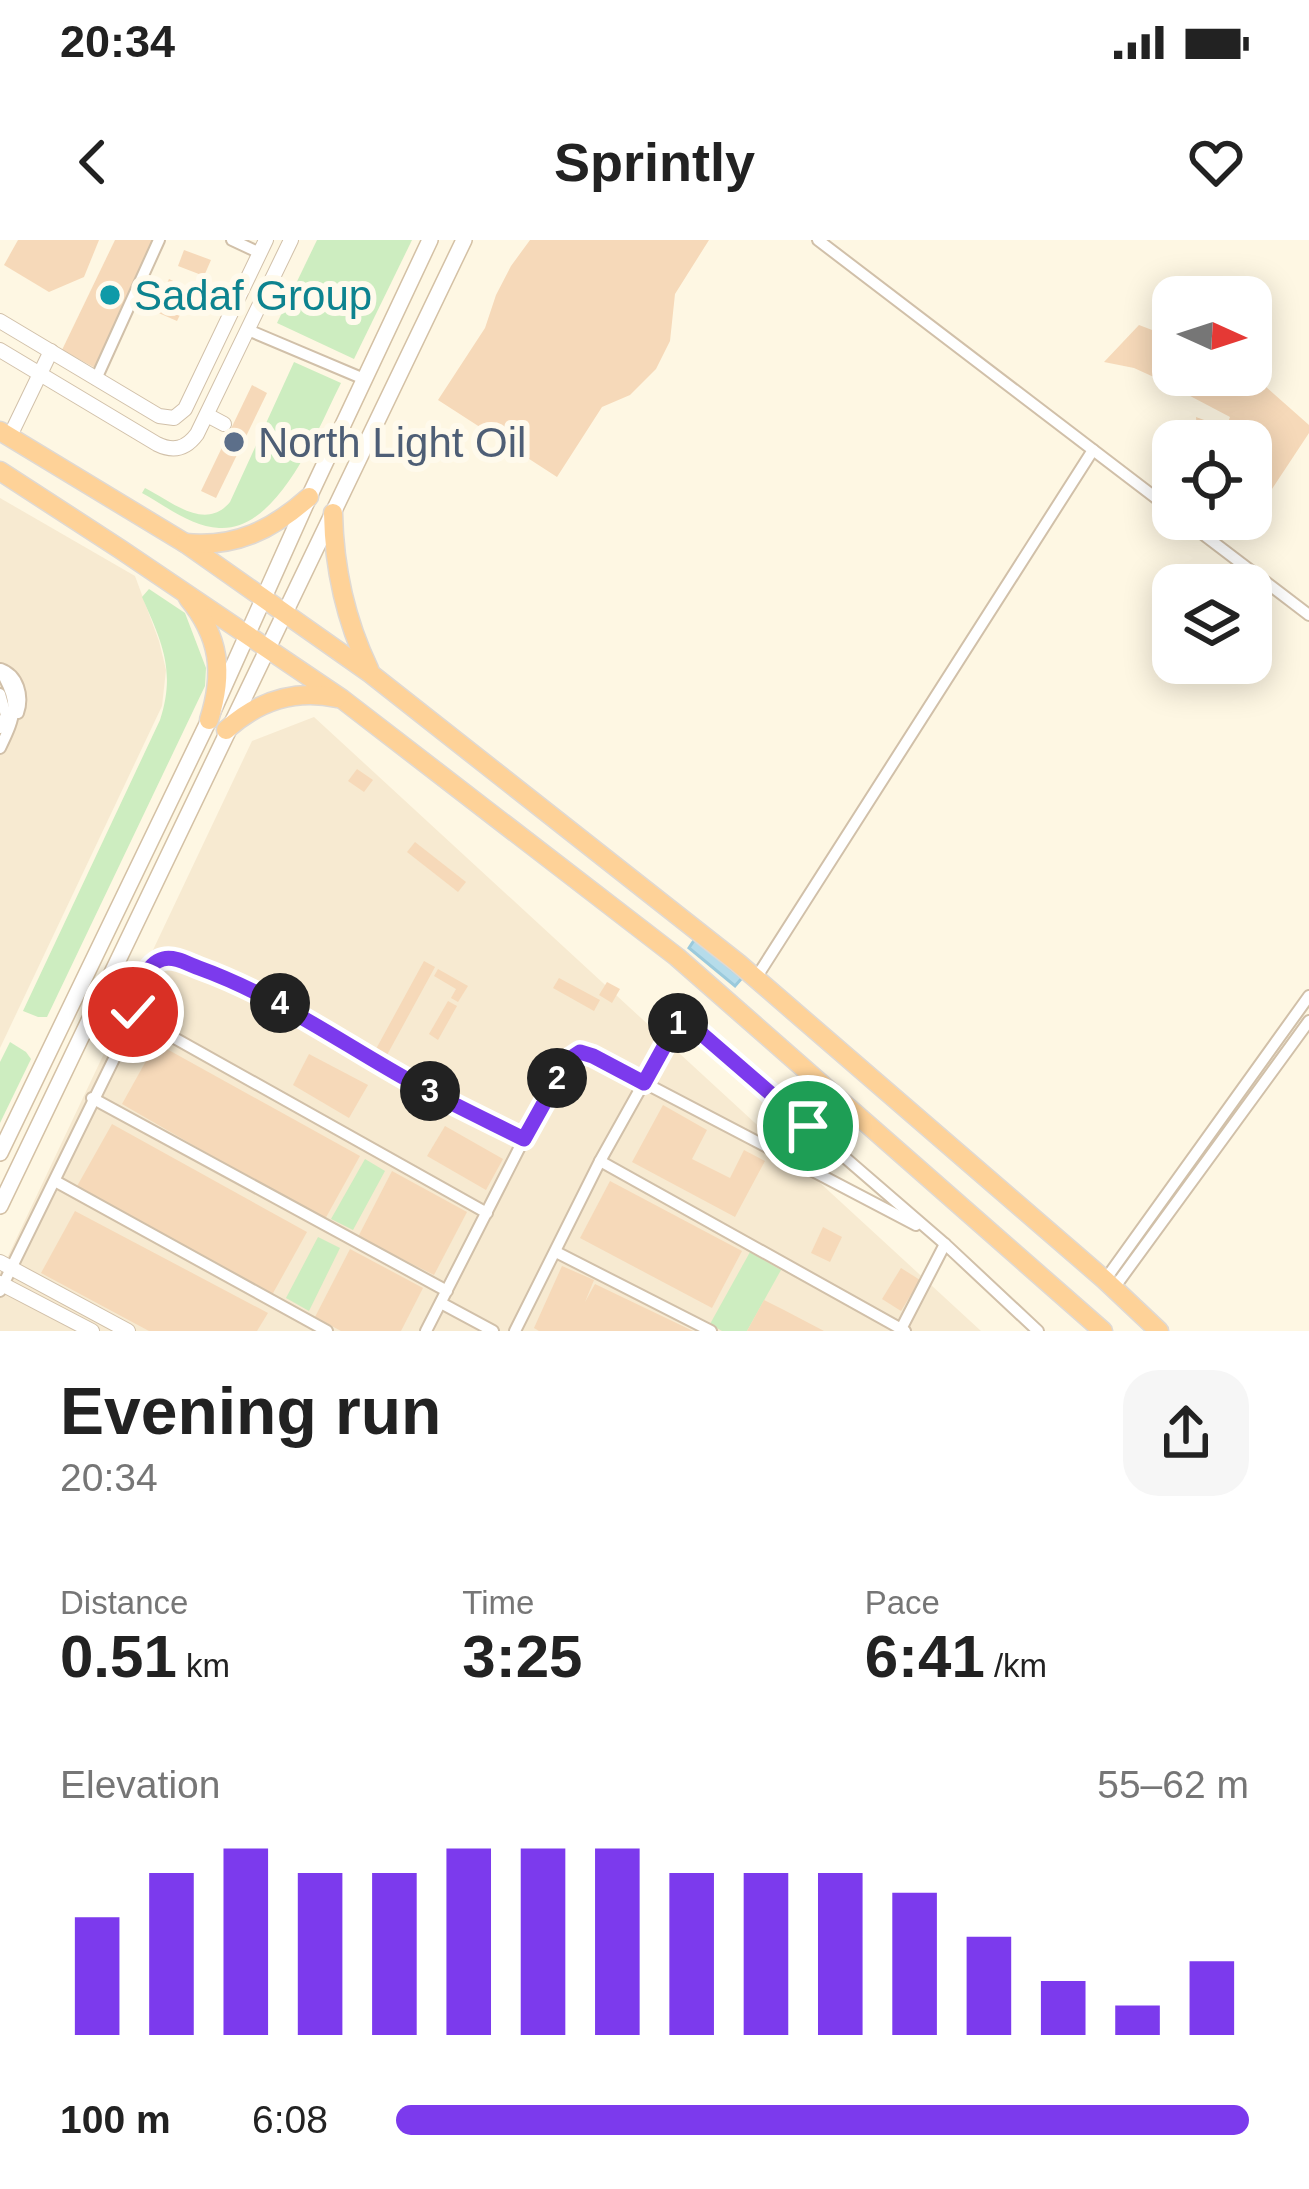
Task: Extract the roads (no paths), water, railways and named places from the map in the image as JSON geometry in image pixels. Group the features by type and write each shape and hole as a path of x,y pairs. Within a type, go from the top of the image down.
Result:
{"highway":[{"path":"5,433 185,543 371,674 756,978 1159,1331"},
{"path":"0,471 342,699 677,957 1103,1331"},
{"path":"185,543 213,544 254,536 309,497"},
{"path":"333,513 341,595 371,674"},
{"path":"176,586 192,602 215,644 218,725 284,697 303,694 342,699"}],"main road":[{"path":"0,1206 218,725 263,598 430,240"},
{"path":"0,1153 218,725 267,647 464,240"}],"street":[{"path":"96,379 159,240"},
{"path":"0,321 159,416 174,418 185,409 263,246 232,240"},
{"path":"0,350 157,444 176,449 193,439 207,416 291,240"},
{"path":"818,240 1152,495"},
{"path":"247,280 268,289"},
{"path":"248,331 364,379"},
{"path":"5,433 51,352"},
{"path":"227,374 243,383"},
{"path":"207,416 224,424"},
{"path":"174,418 176,449"},
{"path":"756,978 1093,450"},
{"path":"0,485 22,484"},
{"path":"1211,540 1309,615"},
{"path":"0,669 14,705 13,721 0,748"},
{"path":"0,694 6,715 0,728"},
{"path":"92,1331 1,1286 5,1264 55,1181 135,1016 133,1000 151,967 164,958 221,976 280,1003 417,1085 524,1139"},
{"path":"1109,1284 1309,996"},
{"path":"135,1016 487,1213"},
{"path":"516,1331 600,1161 681,1016 934,1234 1037,1331"},
{"path":"1109,1284 1309,1021"},
{"path":"426,1331 524,1139 568,1060 580,1052 934,1234"},
{"path":"92,1098 444,1297 493,1331"},
{"path":"600,1161 902,1330 945,1244"},
{"path":"55,1181 327,1331"},
{"path":"556,1252 711,1331"},
{"path":"5,1264 128,1331"}],"water":[{"path":"695,939 742,978 735,986 689,948"}],"place":[{"name":"Sadaf Group","path":"110,295"},
{"name":"North Light Oil","path":"234,442"}]}
